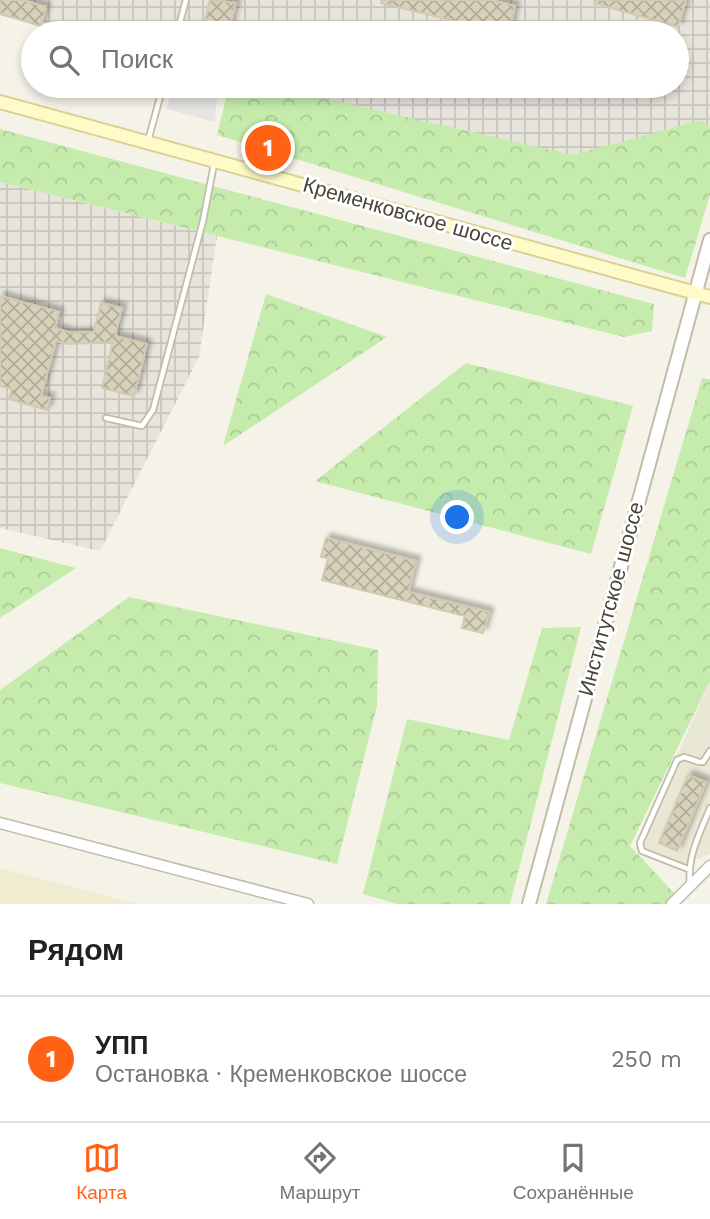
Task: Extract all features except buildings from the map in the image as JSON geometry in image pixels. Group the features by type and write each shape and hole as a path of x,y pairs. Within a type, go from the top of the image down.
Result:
{"main road":[{"name":"Кременковское шоссе","path":"0,102 710,298"}],"street":[{"name":"Институтское шоссе","path":"529,904 710,240"},
{"path":"0,823 308,904"},
{"path":"672,904 710,866"}],"lane":[{"path":"180,21 186,0"},
{"path":"148,142 160,98"},
{"path":"106,418 142,426 153,410 203,221 215,160"},
{"path":"688,869 639,848 677,760 684,757 703,762 710,751"},
{"path":"690,886 688,869 710,808"}],"shaded area":[{"path":"0,0 710,0 710,178 680,210 319,98 689,98 689,21 26,21 0,13"},
{"path":"169,98 217,98 215,122 167,109"},
{"path":"0,182 217,236 199,357 100,551 0,528"},
{"path":"710,682 710,854 674,868 635,849"},
{"path":"0,868 138,904 0,904"}],"green space":[{"path":"226,98 324,98 573,155 701,120 710,127 710,195 685,278 217,135"},
{"path":"0,129 654,304 652,331 624,337 0,182"},
{"path":"266,294 387,337 223,446"},
{"path":"466,363 633,406 591,554 315,481"},
{"path":"702,378 710,379 710,681 630,846 676,895 666,904 546,904"},
{"path":"0,548 76,568 0,618"},
{"path":"129,597 378,650 377,706 337,864 0,783 0,690"},
{"path":"581,627 510,904 397,904 363,894 407,719 509,740 542,628"}],"place":[{"name":"УПП","path":"268,148"}]}
